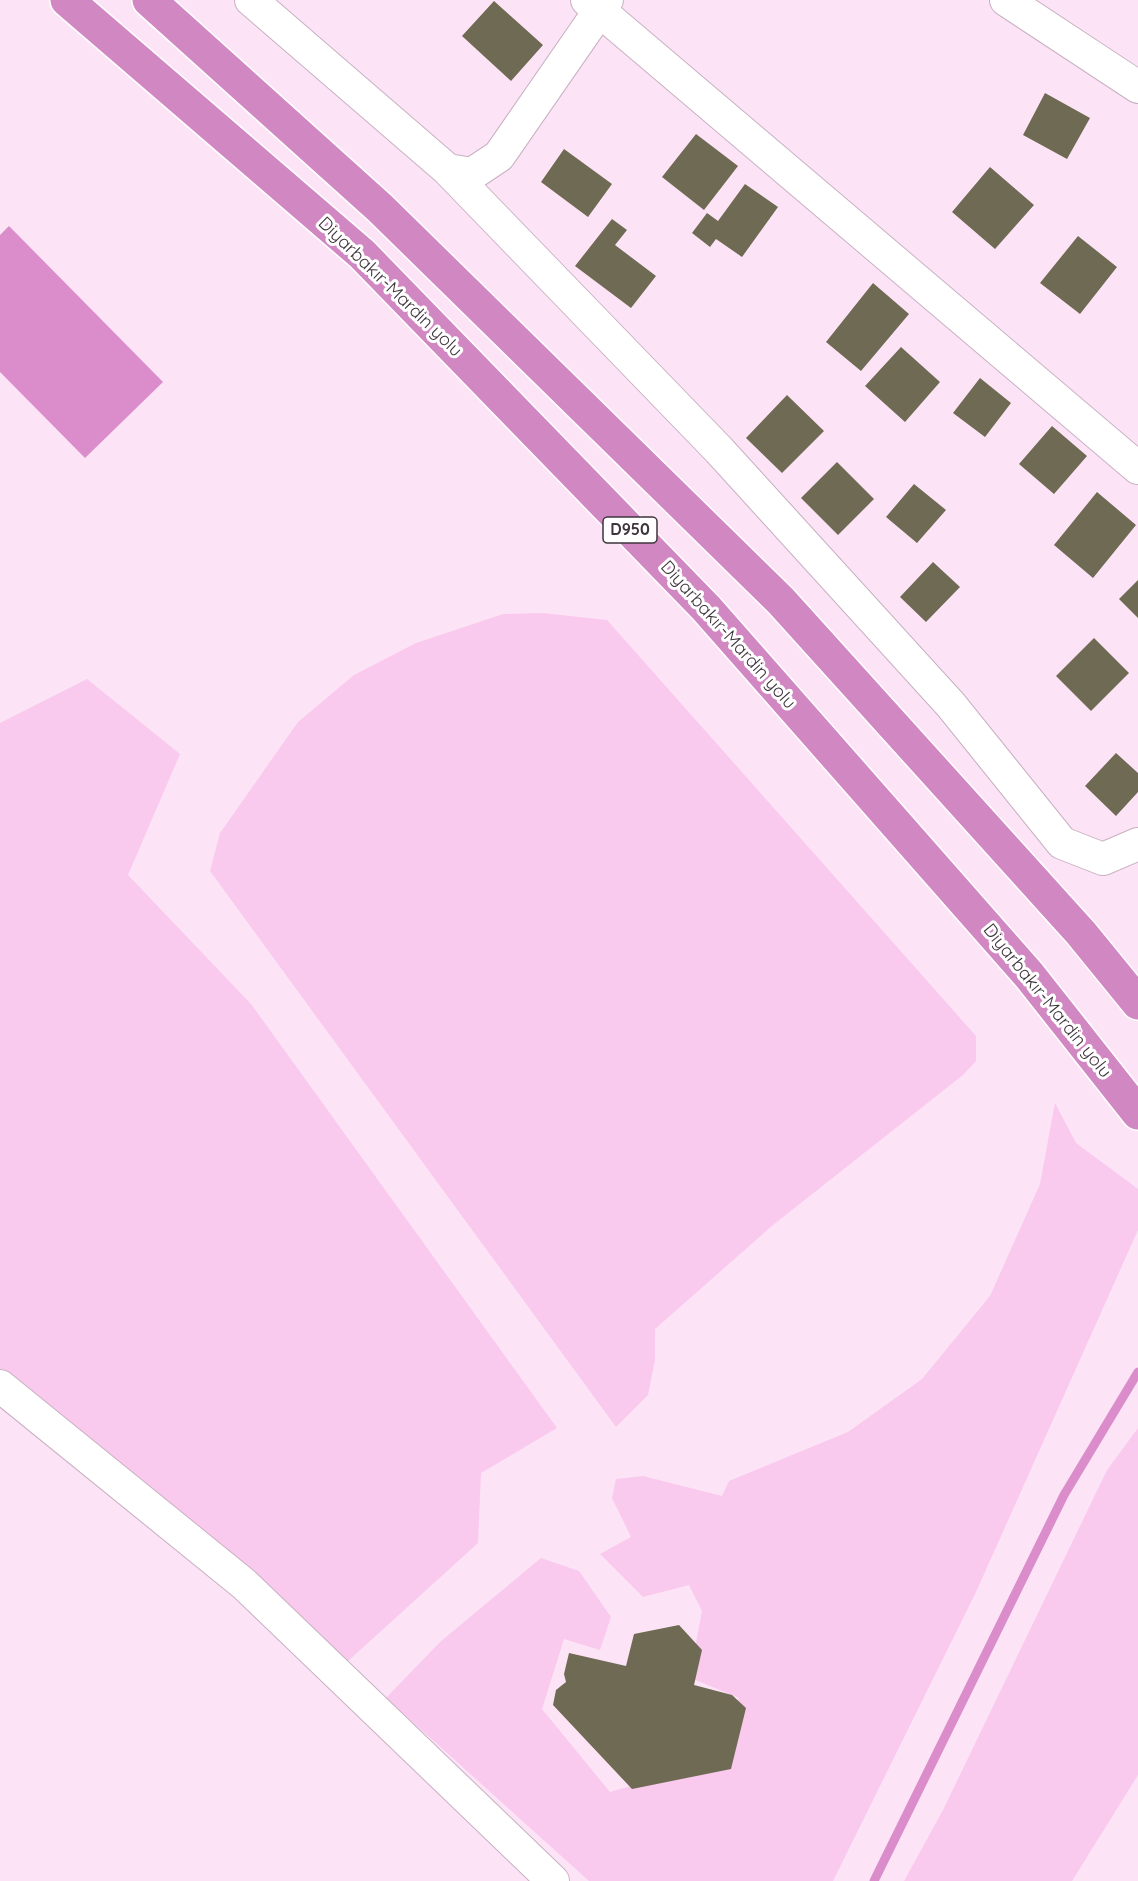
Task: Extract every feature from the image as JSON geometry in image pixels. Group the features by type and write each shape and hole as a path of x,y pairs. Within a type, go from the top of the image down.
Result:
{"highway":[{"name":"Diyarbakır-Mardin yolu","path":"67,0 362,254 706,608 1029,975 1138,1113"},
{"name":"D950","path":"149,0 381,208 781,601 1081,933 1138,1003"}],"street":[{"path":"251,0 448,170 735,468 951,705 1062,843 1102,860 1138,844"},
{"path":"1006,0 1138,87"},
{"path":"448,170 472,174 499,156 598,4 1138,468"},
{"path":"0,1386 244,1584 554,1881"}],"shaded area":[{"path":"9,226 163,382 85,458 0,372 0,235"},
{"path":"542,613 607,620 976,1036 976,1061 963,1075 773,1225 655,1329 655,1360 648,1395 616,1427 210,871 220,833 298,722 354,675 416,643 503,614"},
{"path":"87,679 180,754 128,875 251,1004 557,1428 481,1473 478,1543 347,1662 0,1378 0,723"},
{"path":"1055,1103 1076,1143 1138,1189 1138,1230 976,1592 833,1881 589,1881 386,1698 440,1642 541,1558 579,1571 611,1617 600,1650 564,1639 542,1709 610,1792 713,1763 739,1698 686,1676 695,1648 702,1611 689,1585 643,1597 600,1554 631,1537 612,1498 616,1479 643,1476 722,1496 729,1481 848,1432 922,1379 990,1296 1040,1184"},
{"path":"1138,1428 1138,1775 1072,1881 904,1881 943,1810 1107,1470"}],"building":[{"path":"494,1 543,45 511,81 462,36"},
{"path":"1045,93 1090,118 1067,159 1023,135"},
{"path":"696,134 738,166 704,210 662,177"},
{"path":"564,149 612,184 588,217 541,182"},
{"path":"990,167 1034,205 995,249 952,212"},
{"path":"745,184 778,207 742,257 716,239 710,247 692,233 707,213 718,221"},
{"path":"612,219 627,230 615,245 656,276 631,308 575,266"},
{"path":"1078,236 1117,267 1080,314 1040,283"},
{"path":"873,283 909,314 861,371 826,342"},
{"path":"901,347 940,382 905,422 865,386"},
{"path":"980,378 1011,403 985,437 953,413"},
{"path":"787,395 824,431 782,473 746,438"},
{"path":"1052,426 1087,456 1054,494 1019,464"},
{"path":"837,462 874,499 838,535 801,498"},
{"path":"914,484 946,510 917,543 886,517"},
{"path":"1097,492 1136,525 1093,578 1054,545"},
{"path":"933,562 960,587 926,622 900,597"},
{"path":"1138,580 1138,618 1119,599"},
{"path":"1094,638 1129,673 1091,711 1056,676"},
{"path":"1116,753 1138,773 1138,792 1116,816 1085,786"},
{"path":"679,1625 702,1650 694,1685 732,1695 746,1708 731,1769 632,1789 553,1705 556,1690 566,1682 564,1674 569,1653 626,1666 634,1634"}],"waterway":[{"path":"874,1881 1064,1495 1138,1372"}]}
